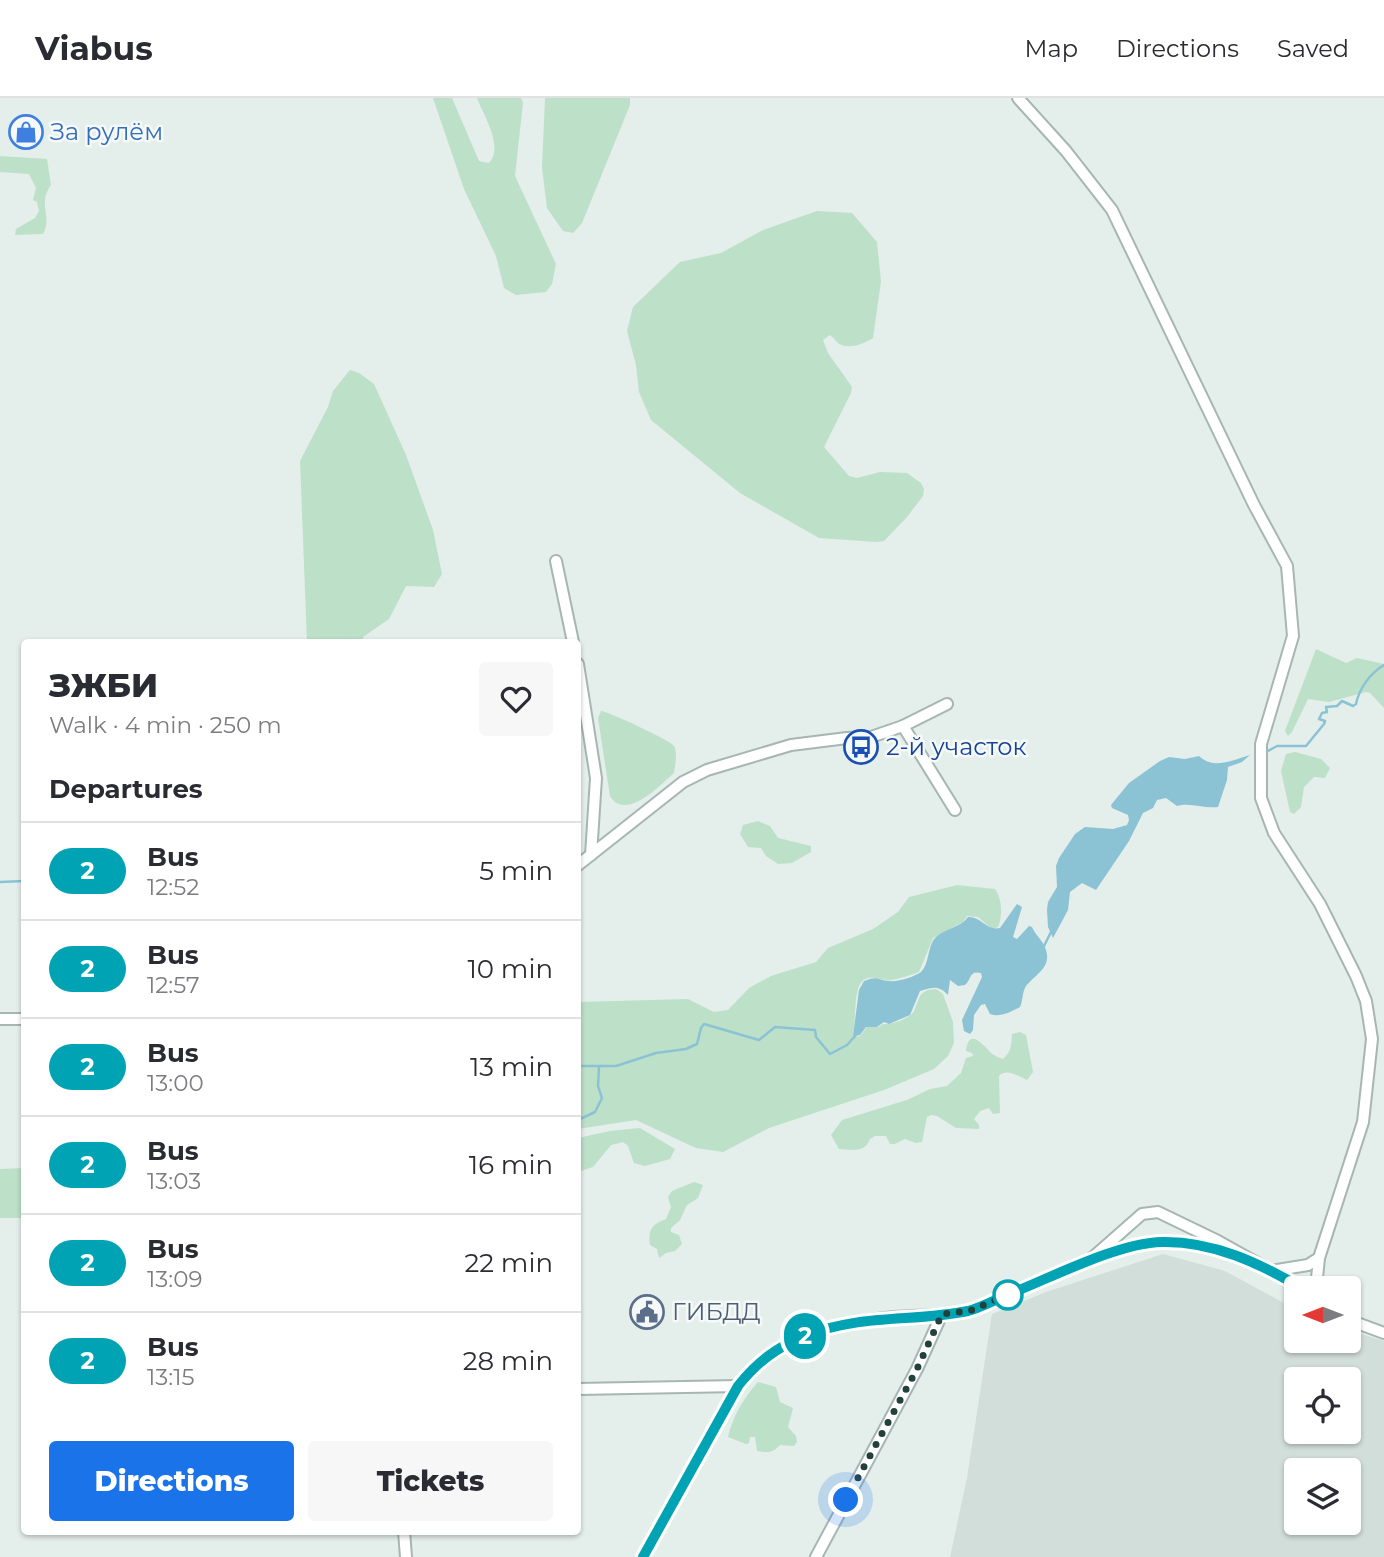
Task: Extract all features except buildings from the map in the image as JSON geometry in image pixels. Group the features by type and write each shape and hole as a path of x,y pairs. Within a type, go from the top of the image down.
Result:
{"street":[{"path":"1018,98 1066,151 1112,210 1254,505 1287,566 1293,636 1261,744 1261,798 1274,833 1320,904 1356,976 1366,1001 1372,1039 1363,1122 1319,1258 1317,1276"},
{"path":"556,561 572,639"},
{"path":"581,683 596,778 591,855"},
{"path":"581,863 683,782 707,770 791,745 871,737 903,726 947,704"},
{"path":"903,726 955,810"},
{"path":"0,1019 21,1019"},
{"path":"1089,1262 1132,1221 1142,1214 1158,1212 1219,1241 1284,1278"},
{"path":"643,1557 738,1386 753,1367 770,1353 829,1328 891,1317 969,1311 1138,1245 1162,1242 1206,1247 1243,1256"},
{"path":"1271,1270 1308,1265 1319,1258"},
{"path":"816,1557 917,1369 942,1314"},
{"path":"1362,1325 1384,1334"},
{"path":"581,1389 738,1386"},
{"path":"404,1535 406,1557"}],"shaded area":[{"path":"1163,1254 1225,1271 1284,1303 1284,1353 1362,1353 1362,1334 1384,1341 1384,1557 950,1557 967,1478 992,1314 1046,1292"}],"green space":[{"path":"433,98 452,98 479,161 489,163 493,156 494,140 477,98 521,98 523,103 515,176 556,264 552,284 546,292 516,295 504,288 496,256 464,189"},
{"path":"545,98 630,98 630,105 582,223 573,233 563,231 547,208 542,168"},
{"path":"0,156 47,159 51,185 45,198 46,228 43,234 15,235 16,229 35,218 39,211 37,202 33,200 36,188 29,174 0,172"},
{"path":"817,211 852,213 877,242 881,281 873,338 851,346 838,343 830,335 823,340 828,353 852,387 824,447 849,476 857,478 880,472 907,473 921,483 923,496 884,541 819,538 740,493 651,420 639,392 636,365 627,331 633,307 680,262 721,253 763,230"},
{"path":"350,370 374,384 406,455 433,530 442,574 434,587 406,586 389,619 363,639 307,639 300,461 328,407 333,391"},
{"path":"1316,649 1346,663 1357,658 1384,664 1384,708 1366,692 1329,702 1308,699 1288,736 1285,731"},
{"path":"601,711 652,733 674,746 674,773 643,799 634,803 617,803 610,796 598,718"},
{"path":"1295,752 1321,759 1330,768 1325,778 1314,777 1304,787 1301,807 1294,814 1290,812 1281,771 1286,754"},
{"path":"758,821 770,826 778,838 811,846 811,852 792,863 778,864 766,856 761,848 748,847 740,834 743,825"},
{"path":"957,885 995,889 1001,907 998,927 992,929 978,917 967,916 963,922 933,938 919,972 891,980 868,978 858,989 853,1034 855,1037 860,1036 867,1027 879,1027 908,1017 926,991 936,989 943,994 953,1022 954,1043 948,1056 934,1069 884,1090 769,1128 723,1152 696,1148 636,1120 581,1129 581,1002 688,999 714,1012 728,1010 749,988 771,976 816,962 828,948 873,929 898,912 909,897"},
{"path":"1020,1032 1026,1035 1033,1072 1027,1080 1009,1073 999,1076 1000,1113 993,1114 989,1108 980,1111 974,1119 979,1129 956,1128 931,1115 927,1117 922,1142 905,1139 890,1144 886,1136 875,1136 862,1149 839,1149 831,1135 842,1120 907,1100 930,1089 947,1086 961,1073 966,1058 973,1056 966,1051 970,1040 977,1040 992,1054 1003,1059 1010,1050 1012,1034"},
{"path":"640,1128 675,1149 670,1159 645,1166 634,1163 628,1146 623,1142 611,1145 593,1167 581,1171 581,1137"},
{"path":"21,1168 21,1218 0,1218 0,1169"},
{"path":"694,1182 703,1185 698,1198 687,1205 680,1220 671,1228 671,1232 679,1235 682,1244 675,1251 659,1258 657,1249 650,1245 650,1232 654,1225 666,1219 671,1207 668,1197 672,1191"},
{"path":"758,1382 776,1387 780,1402 793,1408 788,1427 796,1436 797,1442 794,1446 780,1445 773,1451 761,1452 757,1451 755,1437 750,1437 749,1443 746,1444 728,1437 740,1407"}],"water":[{"path":"1250,755 1242,762 1228,767 1227,780 1218,807 1177,806 1166,798 1157,800 1153,808 1143,813 1129,841 1096,890 1082,883 1070,892 1068,910 1053,938 1048,927 1047,910 1048,902 1057,887 1056,866 1059,858 1075,834 1085,827 1113,829 1127,825 1128,815 1111,805 1129,783 1169,757 1185,759 1199,756 1217,763"},
{"path":"1017,904 1022,907 1013,937 1017,939 1029,926 1032,927 1047,952 1046,964 1026,986 1020,1007 998,1015 990,1014 985,1004 981,1005 974,1015 973,1030 970,1034 964,1031 962,1020 982,977 981,973 974,973 965,985 958,986 950,980 948,995 936,988 920,991 910,1015 889,1024 884,1022 877,1027 866,1027 860,1035 853,1036 859,990 864,981 876,978 897,981 918,974 926,964 933,941 940,934 961,924 968,917 1000,928"}],"waterway":[{"path":"1268,751 1277,746 1306,746 1324,724 1325,721 1319,719 1322,713 1327,712 1326,707 1337,706 1342,701 1353,706 1356,704 1366,682 1384,665"},
{"path":"0,882 21,881"},
{"path":"1044,946 1052,930"},
{"path":"581,1066 616,1066 656,1053 686,1049 697,1044 704,1024 759,1040 775,1027 815,1030 816,1037 830,1054 847,1045 857,1034"},
{"path":"581,1119 595,1112 602,1098 598,1086 599,1067"}],"bus line":[{"name":"2","path":"643,1557 738,1386 753,1367 770,1353 805,1336 829,1328 891,1317 969,1311 1089,1262 1138,1245 1162,1242 1184,1243 1243,1256 1284,1278"}],"place":[{"name":"За рулём","path":"26,132"},
{"name":"2-й участок","path":"861,747"},
{"name":"ГИБДД","path":"647,1312"}],"route":[{"path":"846,1500 917,1369 942,1314 969,1311 1008,1295"}]}
